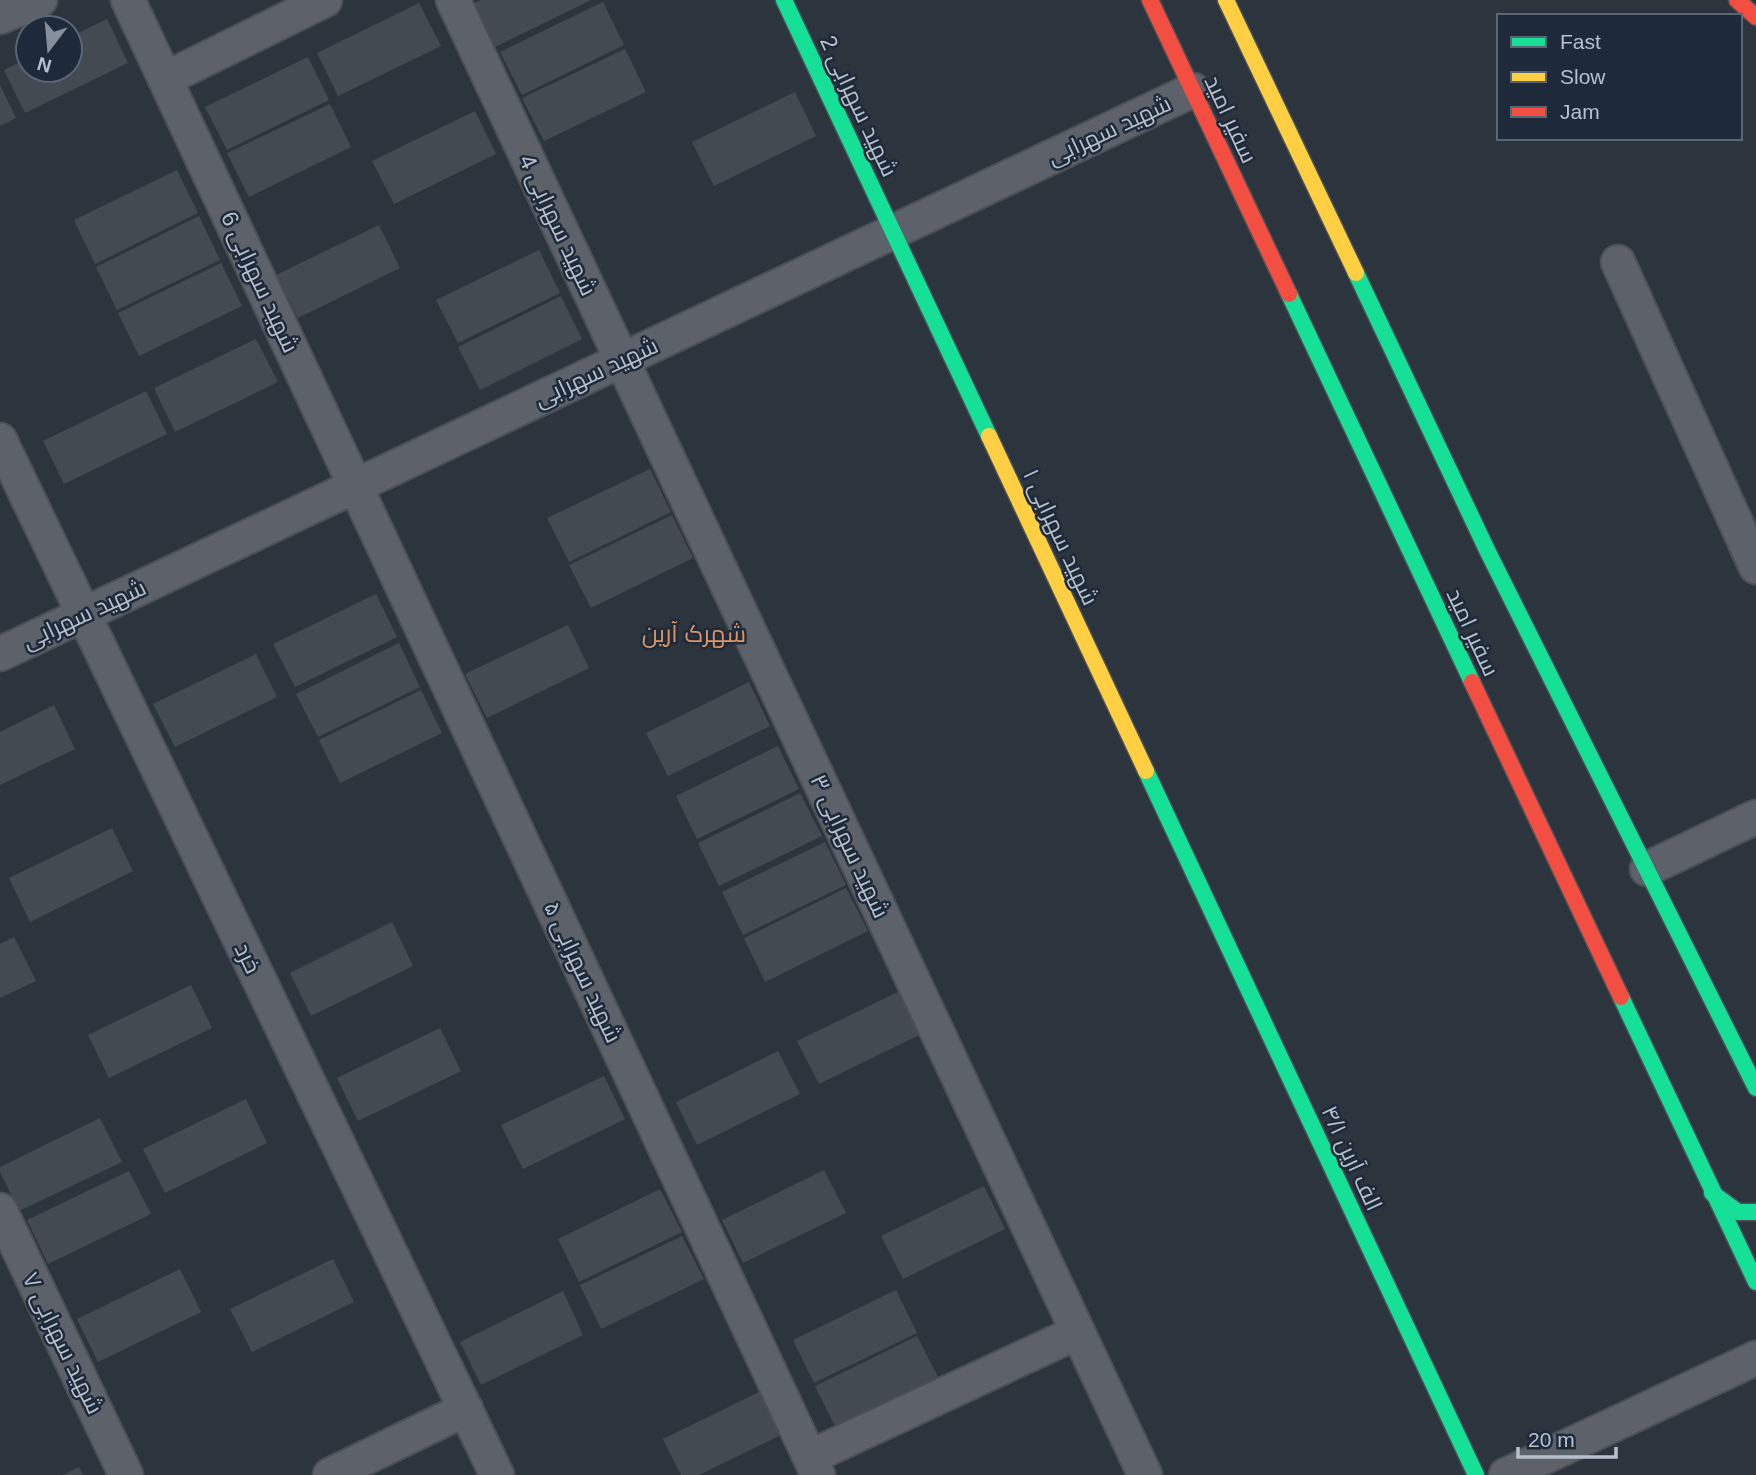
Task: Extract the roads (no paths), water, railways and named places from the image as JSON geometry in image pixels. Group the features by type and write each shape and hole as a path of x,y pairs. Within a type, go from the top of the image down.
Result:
{"street":[{"path":"0,17 40,0"},
{"name":"شهید سهرابی 6","path":"128,0 355,486"},
{"path":"165,79 325,0"},
{"name":"شهید سهرابی 4","path":"453,0 622,360"},
{"name":"شهید سهرابی 2","path":"784,0 892,232"},
{"name":"سفیر امید","path":"1150,0 1756,1282"},
{"name":"سفیر امید","path":"1226,0 1488,552 1756,1088"},
{"path":"1737,0 1756,17"},
{"name":"شهید سهرابی","path":"0,654 1193,90"},
{"name":"شهید سهرابی ۱","path":"892,232 1188,861"},
{"path":"1618,262 1756,567"},
{"name":"شهید سهرابی ۳","path":"622,360 1146,1475"},
{"name":"خرد","path":"0,440 498,1475"},
{"name":"شهید سهرابی ۵","path":"355,486 814,1466"},
{"path":"1647,869 1756,817"},
{"name":"۴/۱ الف آرین","path":"1188,861 1476,1475"},
{"path":"1712,1193 1738,1212 1756,1212"},
{"name":"شهید سهرابی ۷","path":"0,1210 126,1475"},
{"path":"814,1466 1078,1332"},
{"path":"1506,1475 1756,1358"},
{"path":"330,1475 466,1409"}],"district":[{"name":"شهرک آرین","path":"694,634"}]}
